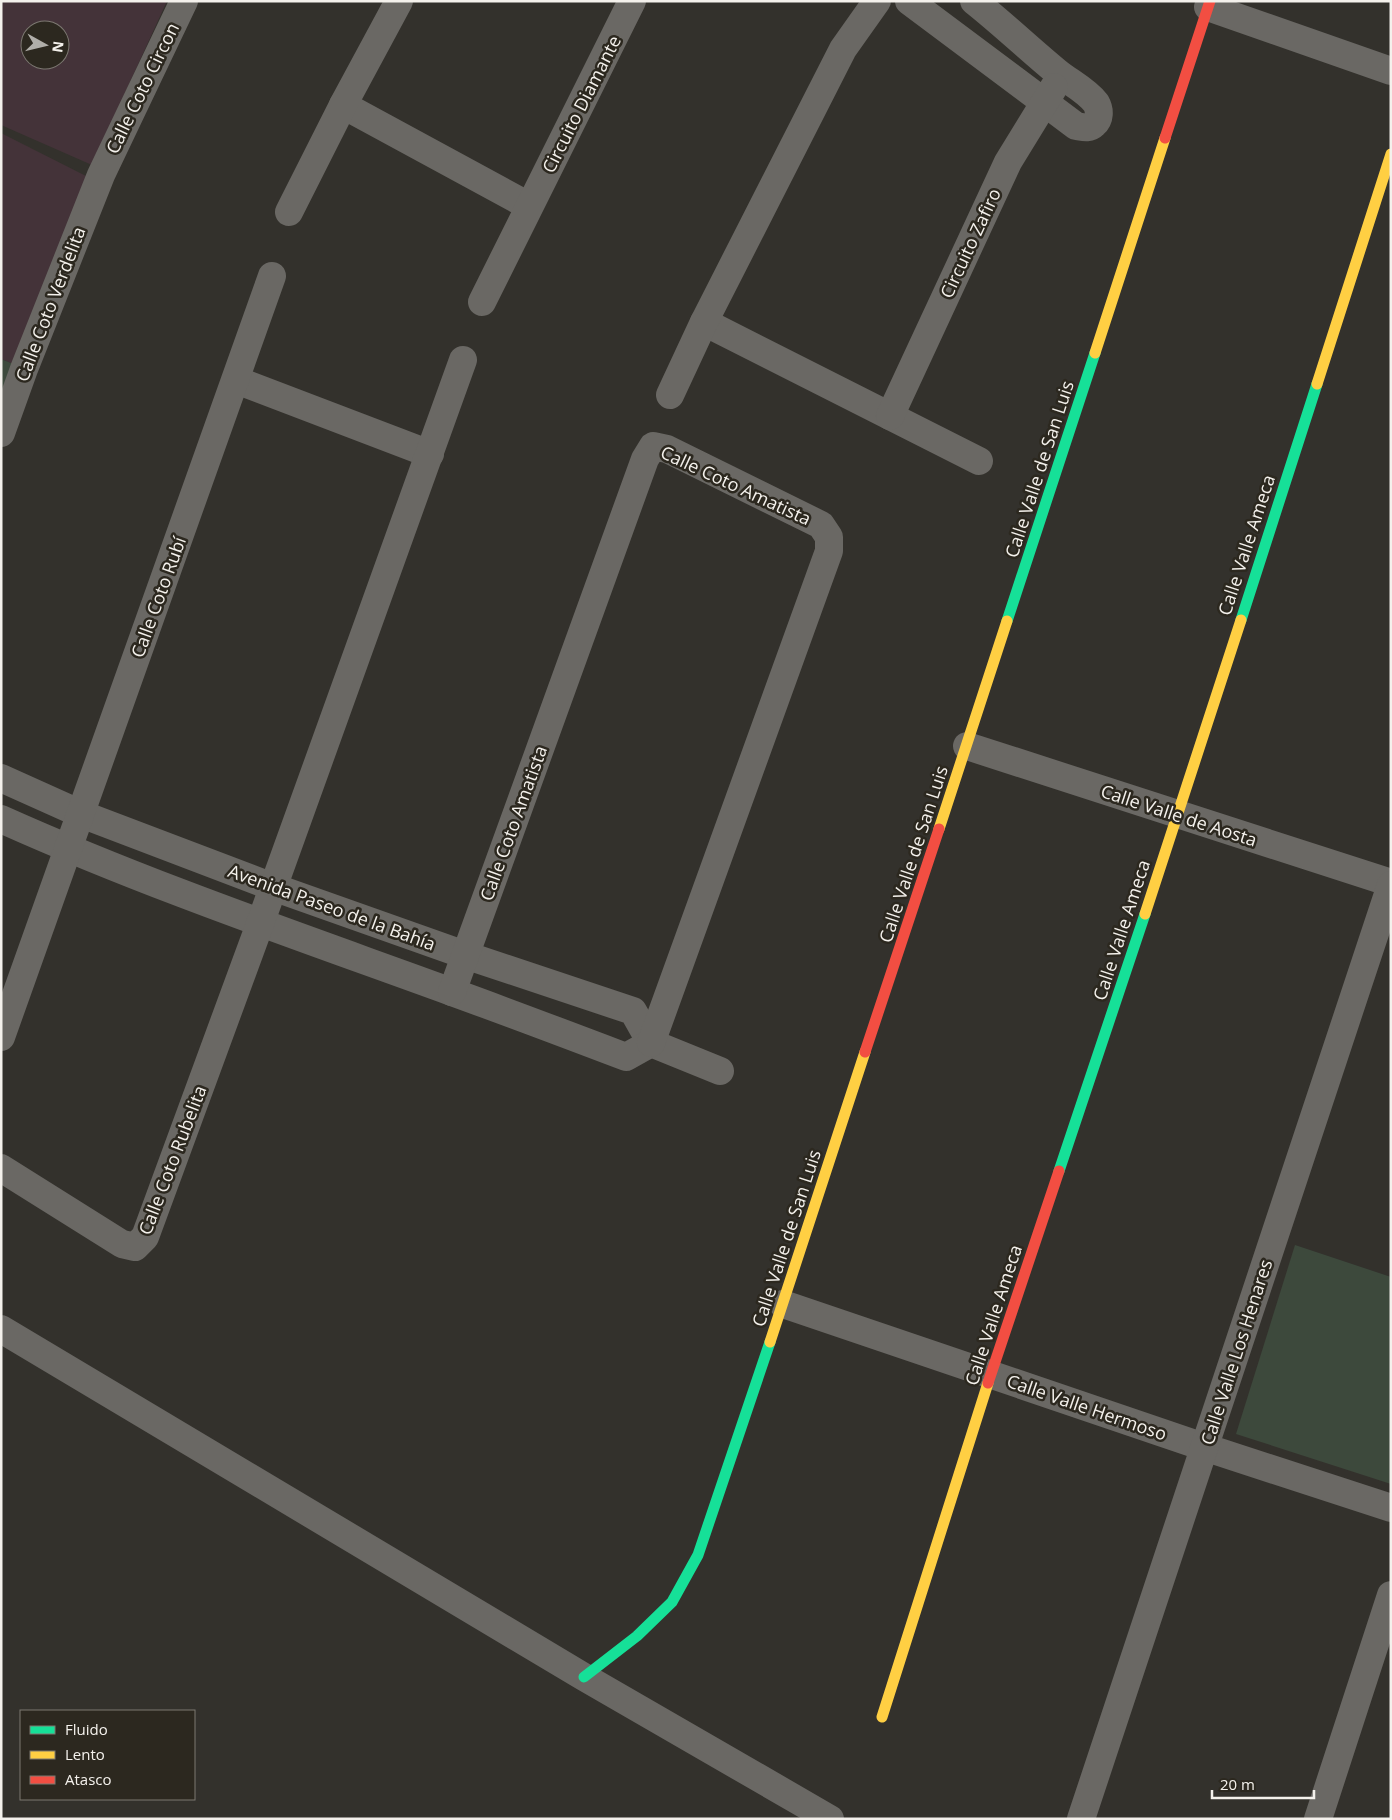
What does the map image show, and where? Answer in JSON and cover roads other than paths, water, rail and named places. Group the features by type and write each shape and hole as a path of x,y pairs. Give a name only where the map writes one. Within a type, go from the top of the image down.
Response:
{"street":[{"name":"Calle Coto Circon","path":"101,176 184,1"},
{"path":"289,212 343,105 399,1"},
{"name":"Circuito Diamante","path":"482,302 632,1"},
{"path":"670,394 704,322 843,49 877,1"},
{"path":"910,1 1076,126 1091,116 1090,97 1062,76 984,4"},
{"path":"1209,4 1391,71"},
{"name":"Calle Valle de San Luis","path":"584,1676 637,1636 672,1602 698,1555 967,746 1209,4"},
{"name":"Circuito Zafiro","path":"890,416 1008,162 1043,102 1062,76"},
{"path":"343,105 529,206"},
{"name":"Calle Valle Ameca","path":"882,1717 991,1374 1178,814 1391,154"},
{"name":"Calle Coto Verdelita","path":"1,433 24,369 101,176"},
{"name":"Calle Coto Rubí","path":"68,849 272,276"},
{"path":"704,322 979,461"},
{"path":"260,924 463,360"},
{"path":"236,380 430,454"},
{"name":"Calle Coto Amatista","path":"452,992 645,459 653,446 667,449 821,525 829,537 829,550 651,1043"},
{"name":"Calle Valle de Aosta","path":"967,746 1391,884"},
{"name":"Avenida Paseo de la Bahía","path":"1,778 80,814 274,886 465,955 633,1011 651,1043"},
{"path":"1,819 68,849 260,924 452,992 626,1057 651,1043 720,1071"},
{"path":"1,1037 68,849"},
{"name":"Calle Valle Los Henares","path":"1081,1819 1391,884"},
{"name":"Calle Coto Rubelita","path":"1,1168 122,1244 135,1247 145,1237 260,924"},
{"name":"Calle Valle Hermoso","path":"783,1304 1204,1447 1391,1508"},
{"path":"1,1328 584,1676 830,1819"},
{"path":"1318,1819 1391,1595"}]}
